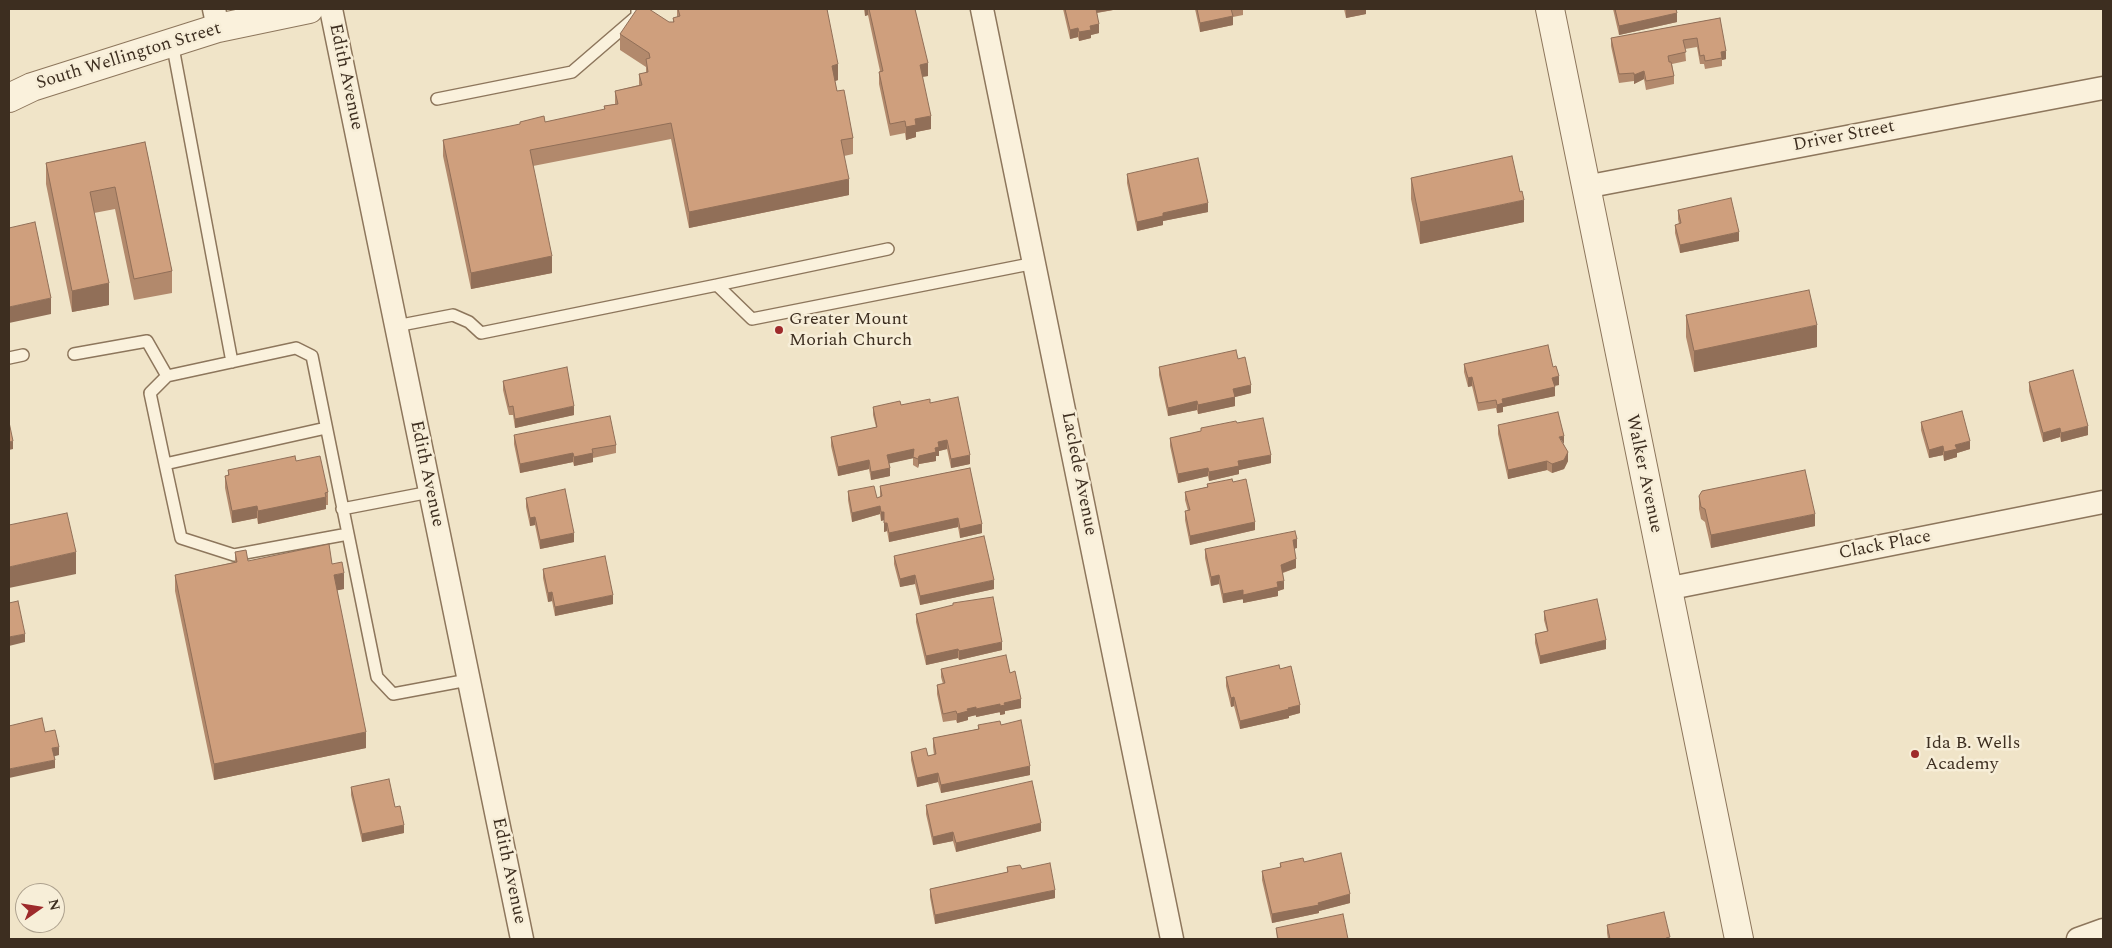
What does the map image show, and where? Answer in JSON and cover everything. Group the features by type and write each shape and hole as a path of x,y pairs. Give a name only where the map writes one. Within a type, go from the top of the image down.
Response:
{"street":[{"name":"South Wellington Street","path":"9,98 32,87 172,42 216,18 309,9"},
{"name":"Edith Avenue","path":"331,9 522,939"},
{"name":"Laclede Avenue","path":"982,9 1172,939"},
{"name":"Walker Avenue","path":"1550,9 1584,186 1739,939"},
{"name":"Driver Street","path":"1584,186 2103,88"},
{"name":"Clack Place","path":"1666,589 2103,502"},
{"path":"2078,939 2103,930"}],"lane":[{"path":"437,99 572,72 637,16 637,9"},
{"path":"172,42 232,362"},
{"path":"396,326 453,315 469,322 481,334 888,248"},
{"path":"717,285 752,319 1035,263"},
{"path":"74,354 147,341 167,376"},
{"path":"348,534 234,555 181,538 150,393 167,376 296,348 312,356 377,677 393,694 468,680"},
{"path":"9,358 23,355"},
{"path":"165,464 326,428"},
{"path":"342,509 430,492"}],"building":[{"path":"637,9 649,9 669,22 674,22 673,18 680,16 678,9 827,9 838,64 832,66 837,91 844,90 853,138 841,140 849,179 689,212 671,123 530,150 552,256 471,273 443,140 520,124 520,122 544,116 545,122 605,109 604,106 618,104 615,91 642,85 639,74 648,72 646,59 650,58 649,53 620,34"},
{"path":"869,9 915,9 928,63 920,65 931,116 915,119 916,125 906,127 905,121 890,124 879,72 883,71"},
{"path":"1065,9 1096,9 1099,24 1090,26 1091,30 1079,32 1078,28 1070,30"},
{"path":"1197,9 1231,9 1233,16 1200,23"},
{"path":"1615,9 1676,9 1677,13 1619,26"},
{"path":"1720,18 1726,51 1721,52 1722,58 1705,61 1704,55 1700,56 1697,38 1683,40 1686,52 1668,56 1674,76 1646,81 1644,71 1634,75 1634,73 1619,74 1611,38"},
{"path":"145,142 172,271 134,279 115,187 90,192 109,283 72,291 46,163"},
{"path":"1512,156 1520,192 1522,191 1524,200 1420,222 1411,178"},
{"path":"1198,158 1208,203 1163,213 1163,216 1137,222 1127,174"},
{"path":"1731,198 1739,232 1680,245 1675,225 1681,223 1678,210"},
{"path":"35,222 51,298 9,307 9,228"},
{"path":"1809,290 1817,325 1694,351 1686,315"},
{"path":"1548,345 1553,367 1556,366 1559,376 1552,378 1555,387 1502,399 1503,403 1497,405 1496,400 1478,403 1472,377 1468,378 1464,364"},
{"path":"1236,350 1238,359 1245,357 1251,385 1233,389 1235,397 1198,405 1197,401 1168,408 1159,367"},
{"path":"567,367 574,406 515,419 513,406 509,407 503,381"},
{"path":"2073,370 2088,426 2061,433 2060,428 2043,433 2029,382"},
{"path":"958,397 970,455 951,459 947,440 938,442 939,447 935,448 936,452 919,456 918,459 913,457 914,449 887,455 890,468 871,472 869,460 838,467 831,437 877,427 873,407 900,401 901,405 930,399 930,403"},
{"path":"1962,411 1970,441 1955,445 1957,449 1944,452 1943,446 1929,450 1921,422"},
{"path":"1558,412 1564,436 1559,437 1568,452 1564,460 1552,464 1547,461 1508,470 1498,425"},
{"path":"610,416 616,445 592,449 593,453 574,457 573,453 520,464 514,435"},
{"path":"1263,418 1271,455 1238,461 1239,466 1209,472 1208,468 1178,474 1170,438 1201,431 1201,428"},
{"path":"9,422 13,441 9,442"},
{"path":"295,456 296,461 320,456 328,492 325,493 326,497 258,511 257,506 232,511 225,476 229,475 228,470"},
{"path":"970,468 982,524 960,529 958,518 889,533 887,523 884,523 884,512 881,512 880,506 852,513 848,491 874,486 877,498 882,496 880,486"},
{"path":"1805,470 1815,514 1711,535 1705,509 1701,507 1699,496 1702,491"},
{"path":"1232,479 1233,482 1246,479 1255,522 1190,536 1185,511 1190,510 1185,492 1208,487 1207,484"},
{"path":"565,489 574,533 540,540 535,517 530,518 526,498"},
{"path":"67,513 76,552 9,567 9,525"},
{"path":"1295,531 1297,539 1293,540 1296,559 1281,565 1284,581 1277,582 1278,587 1243,595 1243,590 1223,594 1219,575 1211,577 1205,549"},
{"path":"984,536 994,580 920,596 915,575 900,579 894,556"},
{"path":"329,544 332,564 342,562 344,573 334,575 366,732 214,764 175,575 237,562 235,552 246,550 248,561"},
{"path":"605,556 613,595 555,607 552,592 548,593 543,569"},
{"path":"993,597 1002,642 926,656 916,614 953,605 953,603"},
{"path":"1597,599 1606,640 1540,656 1535,634 1548,631 1544,611"},
{"path":"18,601 25,634 9,637 9,603"},
{"path":"1006,655 1010,673 1015,671 1021,699 1004,703 1005,705 1000,706 1000,704 976,709 976,707 957,714 956,711 943,714 937,685 945,683 941,669"},
{"path":"1279,665 1280,669 1291,666 1300,705 1240,721 1234,697 1231,698 1226,677"},
{"path":"42,718 45,732 55,730 59,747 52,748 55,760 9,769 9,726"},
{"path":"1021,720 1030,766 941,785 938,773 917,778 911,752 926,748 928,756 936,754 933,738 979,729 978,725 1000,721 1001,725"},
{"path":"389,779 395,807 400,806 404,825 362,834 351,787"},
{"path":"1032,781 1041,823 956,843 953,832 933,837 926,805"},
{"path":"1341,853 1350,894 1318,903 1319,905 1272,914 1262,871 1281,867 1280,863 1303,858 1304,862"},
{"path":"1050,863 1055,890 935,915 930,889 1008,872 1007,867 1020,865 1022,869"},
{"path":"1664,912 1670,937 1667,939 1610,939 1607,925"},
{"path":"1343,914 1348,939 1278,939 1276,928"}],"place":[{"name":"Greater Mount Moriah Church","path":"779,330"},
{"name":"Ida B. Wells Academy","path":"1915,754"}]}
